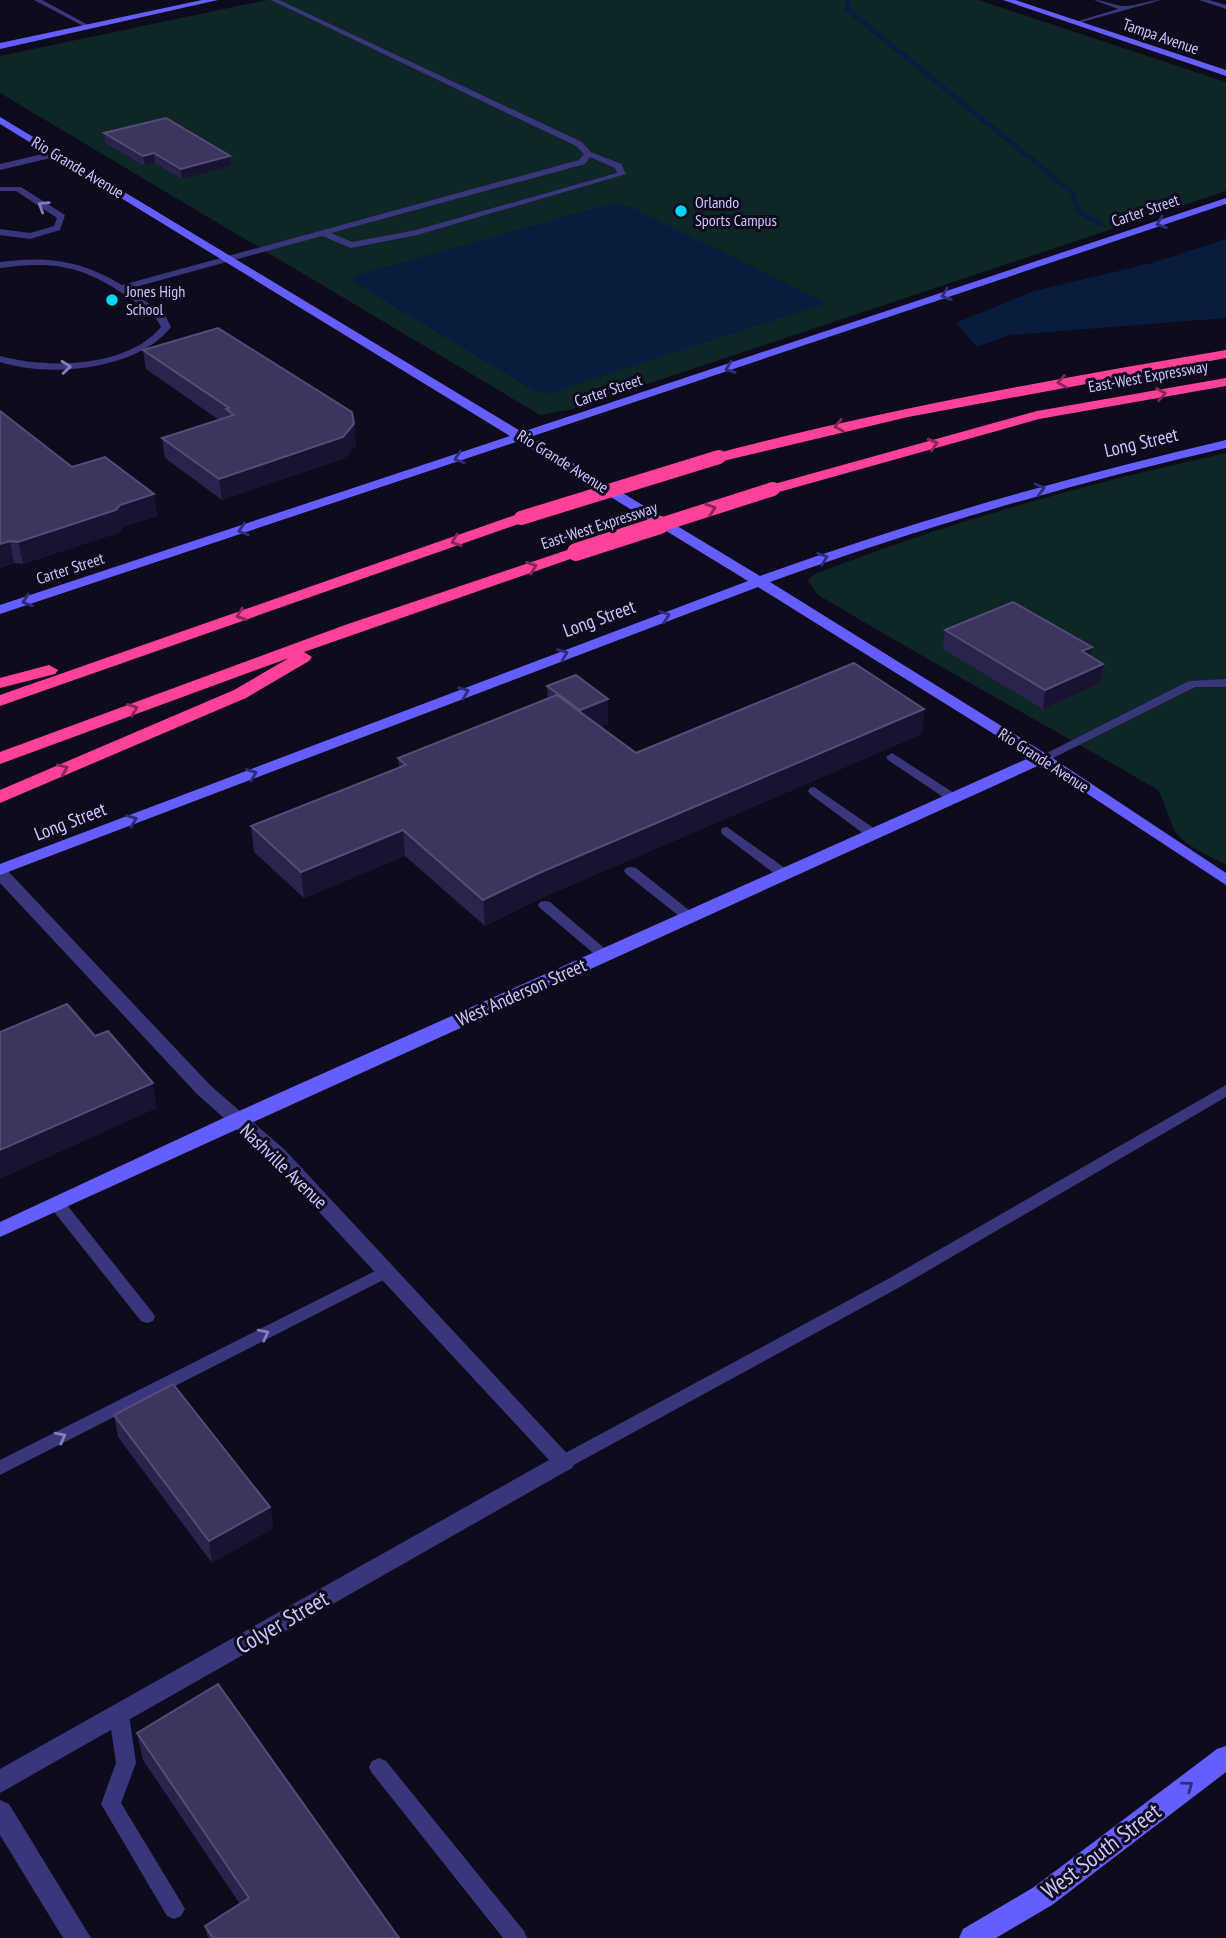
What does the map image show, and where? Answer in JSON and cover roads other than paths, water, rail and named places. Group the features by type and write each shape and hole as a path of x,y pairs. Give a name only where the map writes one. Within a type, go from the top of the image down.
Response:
{"highway":[{"name":"East-West Expressway","path":"0,701 521,518 719,457 839,426 1226,354"},
{"name":"East-West Expressway","path":"0,758 351,629 576,552 773,489 1037,415 1226,382"},
{"path":"0,797 240,694 351,629"},
{"path":"0,684 193,632"}],"street":[{"path":"0,46 214,0"},
{"name":"Tampa Avenue","path":"1007,0 1226,73"},
{"name":"Rio Grande Avenue","path":"2,123 760,582 1043,758 1226,880"},
{"path":"0,167 55,154"},
{"name":"Carter Street","path":"0,610 1226,201"},
{"name":"Long Street","path":"0,872 869,541 1037,490 1226,444"},
{"name":"West Anderson Street","path":"0,1230 237,1120 1043,758"},
{"name":"Nashville Avenue","path":"0,872 204,1090 278,1155 564,1462"},
{"name":"Colyer Street","path":"0,1782 564,1462"},
{"name":"West South Street","path":"972,1938 1043,1896 1226,1757"},
{"path":"0,1812 78,1938"}],"lane":[{"path":"37,0 89,27"},
{"path":"274,0 579,144 588,154 618,166 622,174 403,235 351,245 323,233"},
{"path":"1097,0 1125,9"},
{"path":"1077,23 1158,0"},
{"path":"1202,0 1226,7"},
{"path":"122,288 582,162 588,154"},
{"path":"0,188 18,190 62,217 57,228 30,236 0,232"},
{"path":"0,265 36,261 67,262 95,271 162,317 166,327 162,337 119,356 85,365 35,368 15,366 0,359"},
{"path":"1043,758 1193,684 1226,683"},
{"path":"892,757 953,798"},
{"path":"814,792 873,834"},
{"path":"727,831 784,874"},
{"path":"631,871 689,917"},
{"path":"545,905 604,955"},
{"path":"564,1462 894,1283 1226,1090"},
{"path":"57,1204 147,1317"},
{"path":"0,1468 387,1271"},
{"path":"119,1715 126,1763 111,1804 174,1909"},
{"path":"379,1767 516,1938"}],"water":[{"path":"612,203 633,208 826,303 551,393 536,392 352,281 355,276"},
{"path":"1226,239 1226,318 1009,335 977,347 956,323 1034,291 1152,263"}],"waterway":[{"path":"848,0 847,9 1073,193 1078,211 1102,224"}],"place":[{"name":"Orlando Sports Campus","path":"681,211"},
{"name":"Jones High School","path":"112,300"}]}
